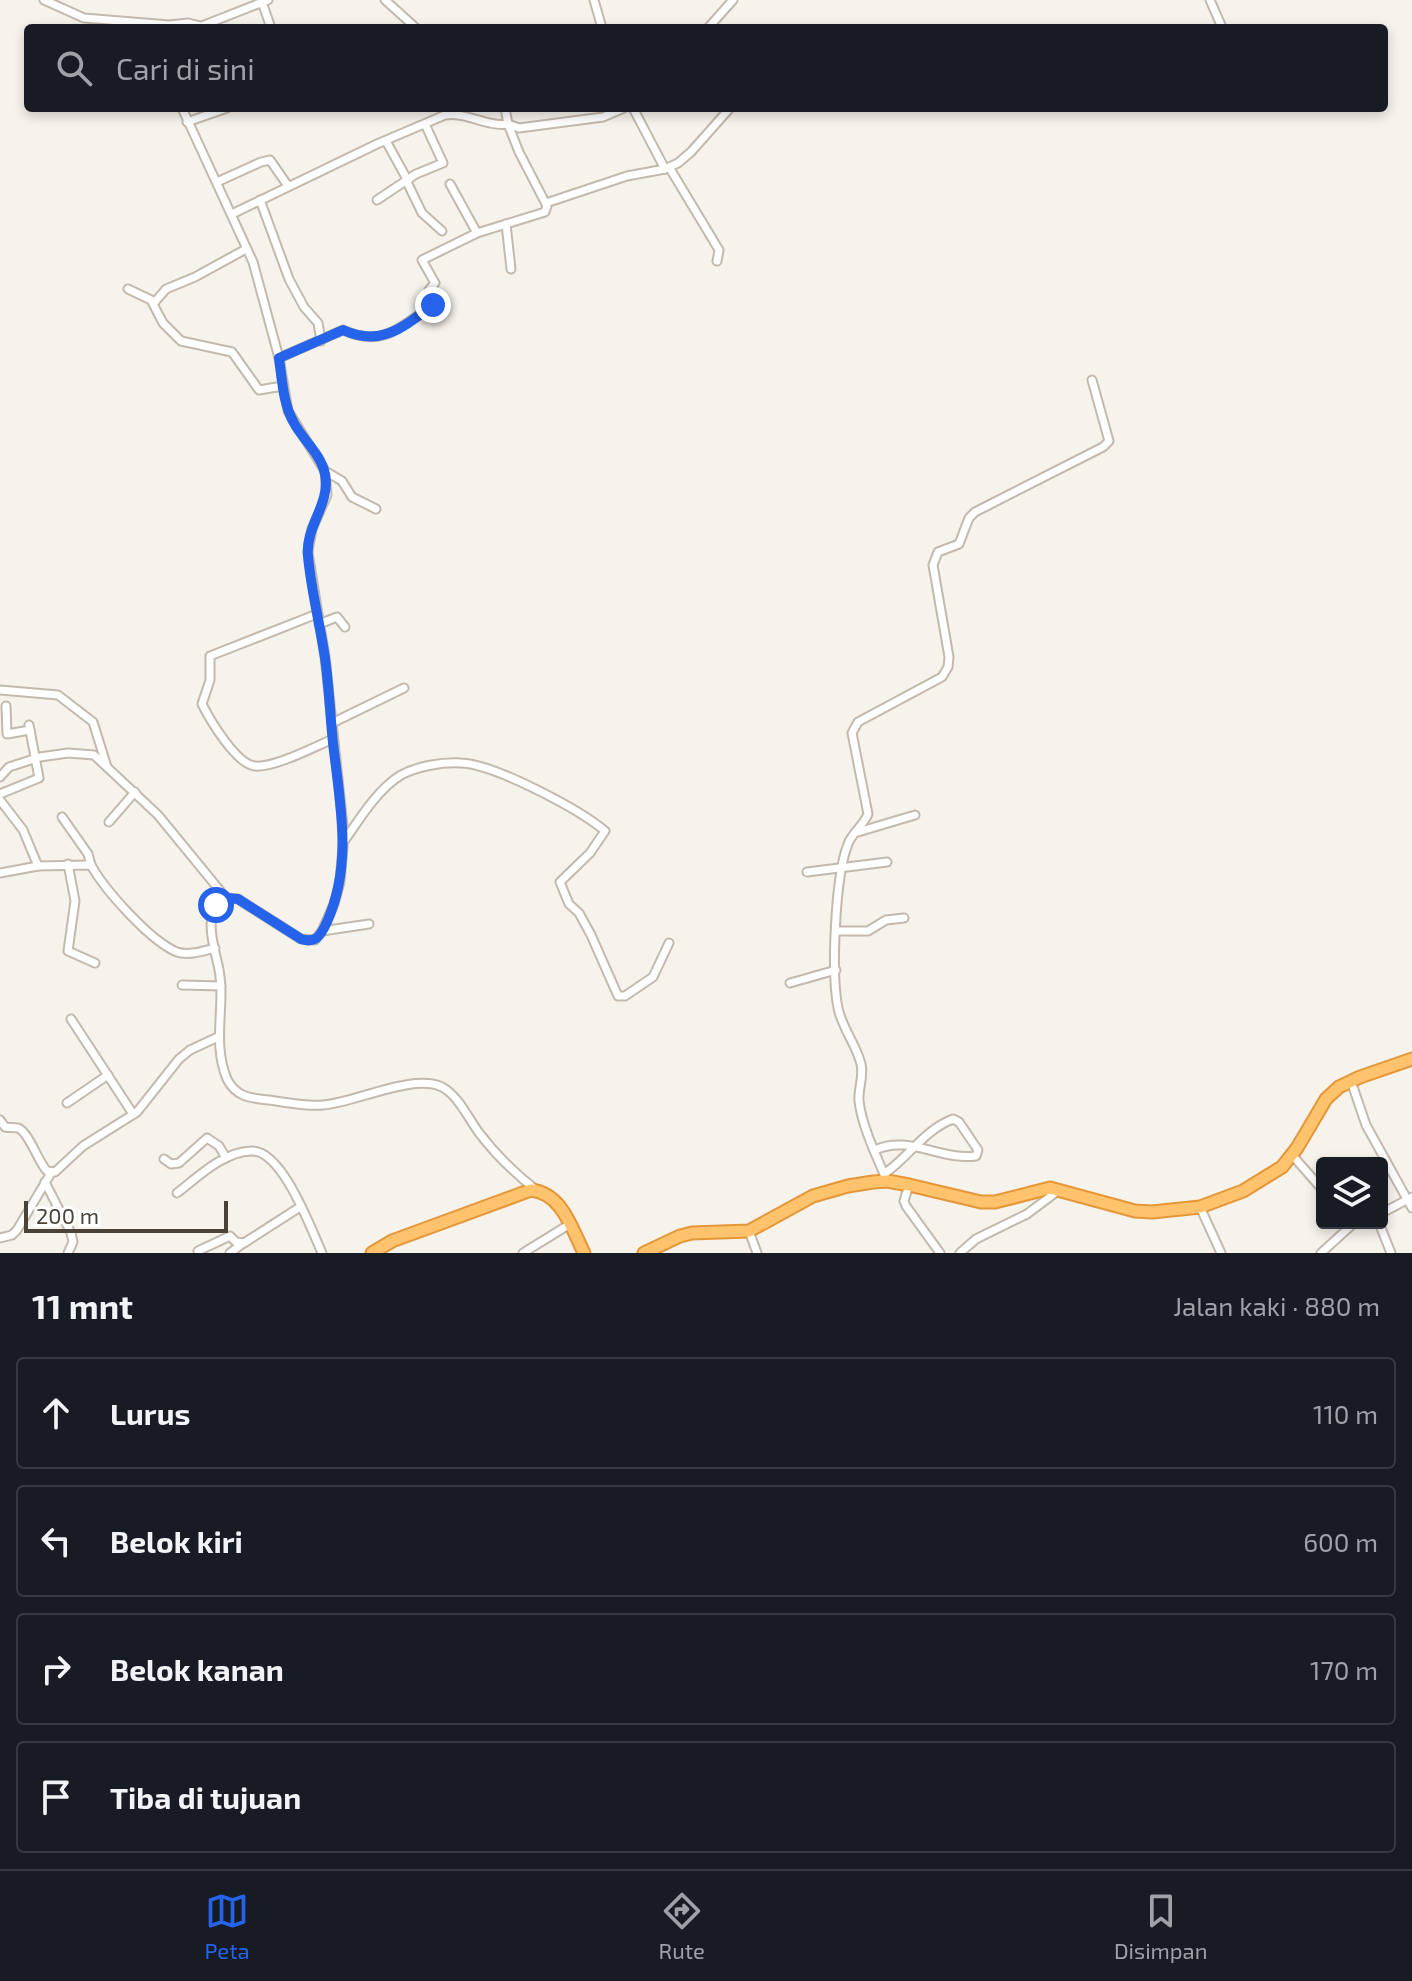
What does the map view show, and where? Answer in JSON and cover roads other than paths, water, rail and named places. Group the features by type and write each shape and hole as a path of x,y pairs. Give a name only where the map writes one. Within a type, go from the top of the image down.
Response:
{"highway":[{"path":"644,1253 692,1233 749,1231 825,1191 886,1178 981,1202 995,1202 1042,1188 1135,1211 1200,1207 1264,1180 1282,1167 1326,1099 1351,1081 1412,1059"},
{"path":"372,1253 392,1241 523,1192 537,1191 556,1201 584,1253"}],"street":[{"path":"44,0 84,18 157,24"},
{"path":"385,0 412,24"},
{"path":"594,0 601,24"},
{"path":"712,24 733,0"},
{"path":"1210,0 1221,24"},
{"path":"207,24 265,1 270,24"},
{"path":"183,112 232,214 257,276 279,358 288,411 294,424 325,471 342,481 351,496 376,509"},
{"path":"187,122 216,112"},
{"path":"279,358 343,330 363,337 384,337 434,304 429,290 435,283 422,260 477,233 545,212 546,203 519,152 506,112"},
{"path":"232,214 386,141 456,114 519,128 603,117 615,112"},
{"path":"635,112 719,250 717,261"},
{"path":"546,203 635,174 667,168 691,152 726,112"},
{"path":"377,200 416,174 443,163 425,124"},
{"path":"386,141 422,213 442,231"},
{"path":"217,182 270,160 288,186"},
{"path":"450,184 477,233"},
{"path":"260,200 289,279 304,307 318,323 321,341"},
{"path":"506,224 511,269"},
{"path":"154,303 166,289 246,249"},
{"path":"128,289 154,303 163,323 181,341 228,350 237,357 259,390 283,386"},
{"path":"875,1150 896,1143 915,1146 936,1153 970,1157 978,1152 955,1119 939,1126 915,1146 886,1178 875,1150 859,1103 862,1068 838,1008 836,970 836,931 843,866 848,845 867,819 868,809 853,727 942,677 948,667 949,657 933,571 936,556 959,544 969,518 975,512 1107,444 1110,439 1107,426 1092,380"},
{"path":"325,471 327,495 312,529 308,552 332,723 343,842 340,882 334,904 315,940 305,941 238,899 226,898 216,905 211,915 221,986 218,1037 228,1081 237,1092 249,1098 321,1106 414,1085 438,1085 457,1102 481,1136 504,1161 537,1191"},
{"path":"317,614 210,656 210,680 202,704 230,748 249,765 262,766 333,739"},
{"path":"319,624 337,617 345,627"},
{"path":"332,723 404,688"},
{"path":"0,690 58,695 93,722 108,770"},
{"path":"6,706 7,734 30,728 39,776 37,780 0,797 23,830 38,866"},
{"path":"0,777 9,767 34,758 58,753 94,755 135,792 194,856 226,898"},
{"path":"343,842 384,790 402,775 439,764 463,763 487,768 579,812 605,831 590,853 560,882 569,904 586,925 618,996 632,993 653,977 669,943"},
{"path":"109,822 135,792"},
{"path":"856,832 915,815"},
{"path":"62,817 88,854 91,865 126,910 170,948 182,953 215,948"},
{"path":"807,872 887,862"},
{"path":"68,864 75,901 68,951 95,963"},
{"path":"0,873 38,866 91,865"},
{"path":"836,931 864,932 886,920 904,918"},
{"path":"322,931 369,924"},
{"path":"790,983 836,970"},
{"path":"182,985 221,986"},
{"path":"71,1019 133,1114"},
{"path":"0,1238 17,1230 51,1173 83,1146 144,1105 179,1059 218,1037"},
{"path":"67,1103 108,1075"},
{"path":"1351,1081 1366,1125 1412,1208"},
{"path":"0,1120 5,1127 17,1128 25,1133 41,1165 51,1173"},
{"path":"164,1159 171,1164 179,1163 207,1138 219,1146 226,1158"},
{"path":"177,1193 226,1158 251,1151 264,1154 282,1172 322,1253"},
{"path":"1292,1155 1316,1182"},
{"path":"45,1182 71,1233 72,1247 68,1253"},
{"path":"909,1185 905,1204 940,1253"},
{"path":"960,1253 976,1239 1027,1214 1059,1190"},
{"path":"1388,1210 1409,1198"},
{"path":"230,1253 300,1207"},
{"path":"1200,1207 1221,1253"},
{"path":"523,1253 567,1220"},
{"path":"1321,1253 1345,1229"},
{"path":"1381,1229 1391,1253"},
{"path":"749,1231 757,1253"},
{"path":"198,1251 230,1236 236,1242 244,1243"}]}
